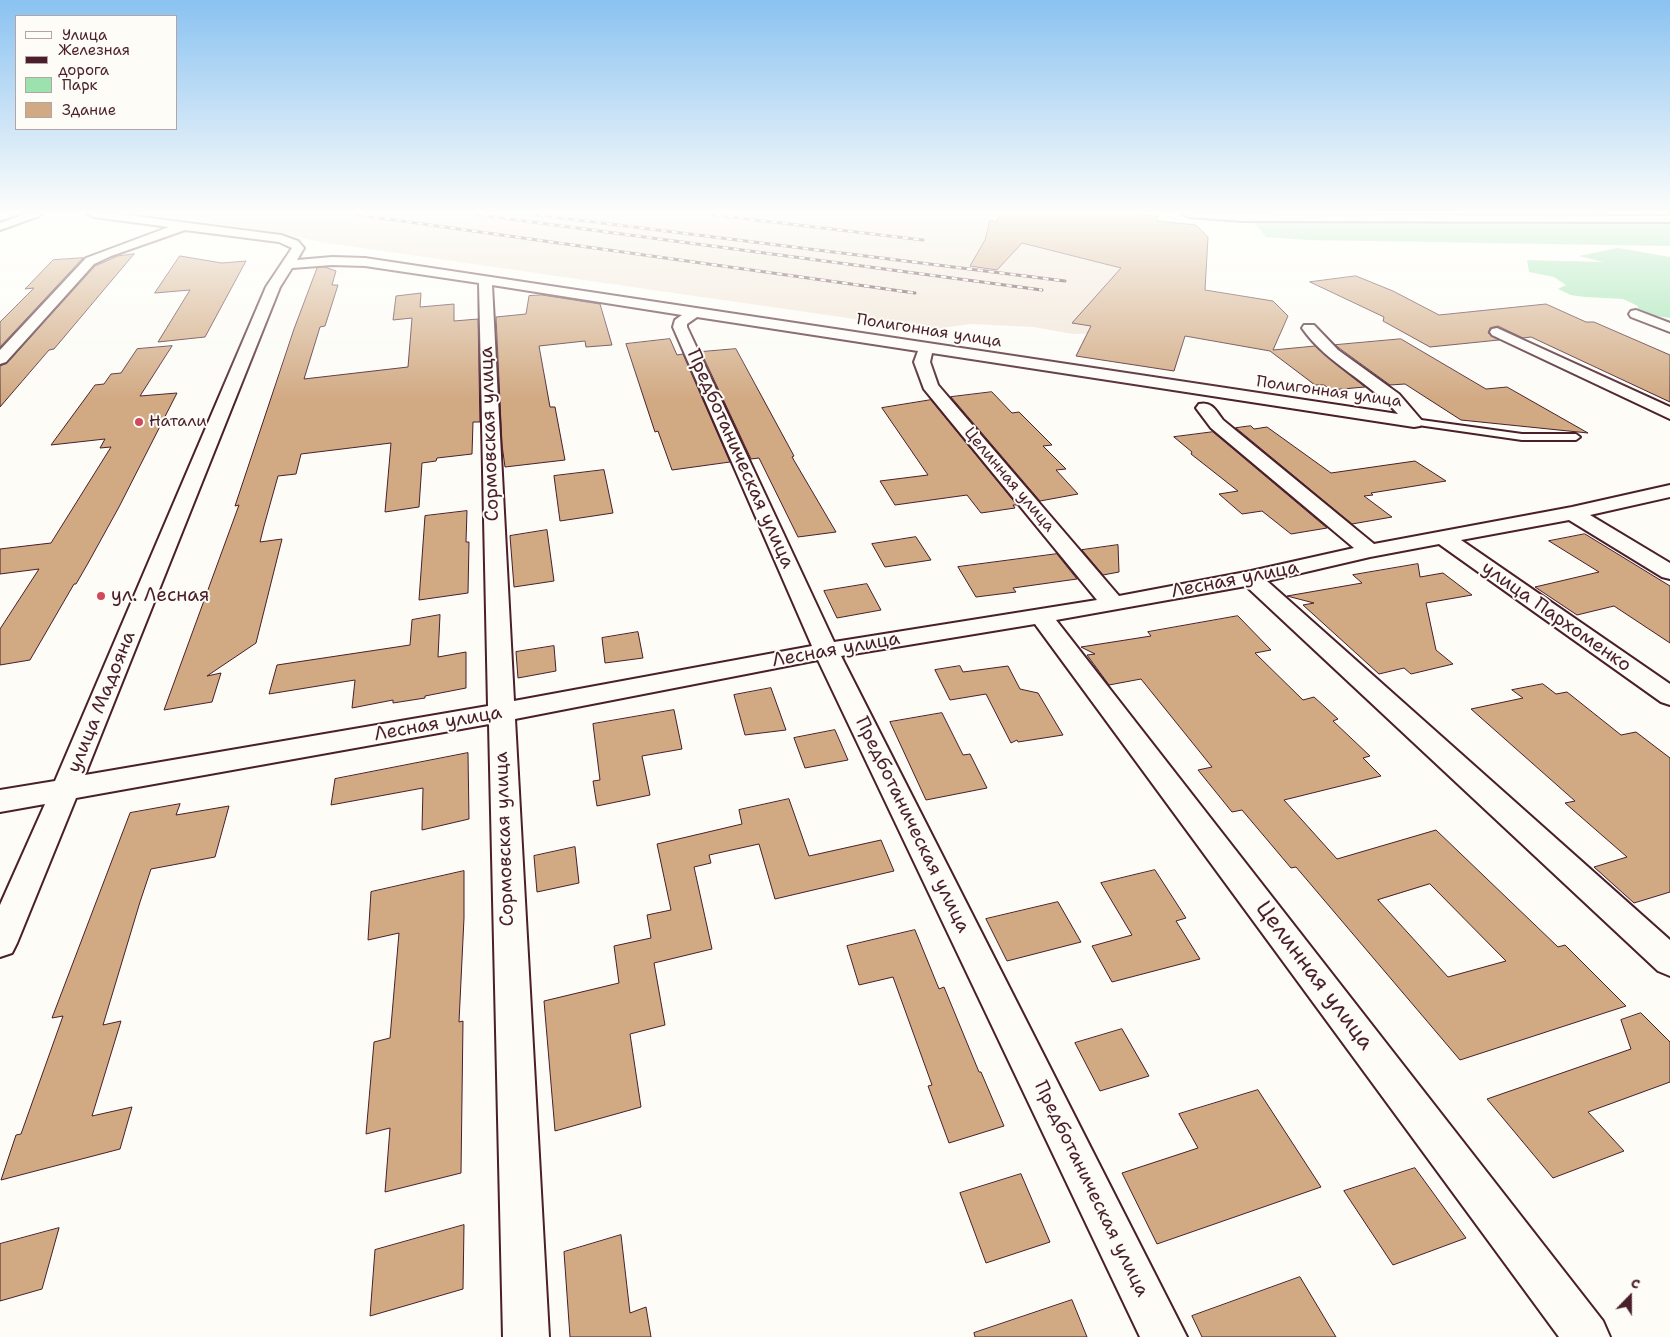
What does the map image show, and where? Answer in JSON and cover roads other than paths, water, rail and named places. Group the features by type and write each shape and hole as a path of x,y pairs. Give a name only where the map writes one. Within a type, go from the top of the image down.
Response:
{"street":[{"path":"0,359 76,276"},
{"name":"улица Мадояна","path":"0,943 273,286 279,276"},
{"name":"Полигонная улица","path":"461,276 1414,422"},
{"name":"Сормовская улица","path":"485,280 500,714 526,1337"},
{"name":"Предботаническая улица","path":"693,313 680,323 680,327 826,651 1164,1337"},
{"path":"1636,314 1670,328"},
{"path":"1309,328 1334,353 1393,398 1414,422"},
{"path":"1497,332 1670,414"},
{"name":"Целинная улица","path":"926,348 922,362 930,386 1113,604"},
{"path":"1205,408 1217,424 1370,552"},
{"name":"Лесная улица","path":"0,801 500,714 826,651 1113,604 1572,513 1670,491"},
{"path":"1572,513 1670,572"},
{"name":"улица Пархоменко","path":"1443,538 1670,696"},
{"path":"1251,578 1670,961"},
{"name":"Целинная улица","path":"1040,615 1588,1337"}],"lane":[{"path":"1414,422 1522,437 1576,438"}],"railway":[{"path":"797,276 915,293"},
{"path":"940,276 1042,290"},
{"path":"1028,276 1065,281"}],"place":[{"name":"Натали","path":"139,422"},
{"name":"ул. Лесная","path":"101,596"}]}
